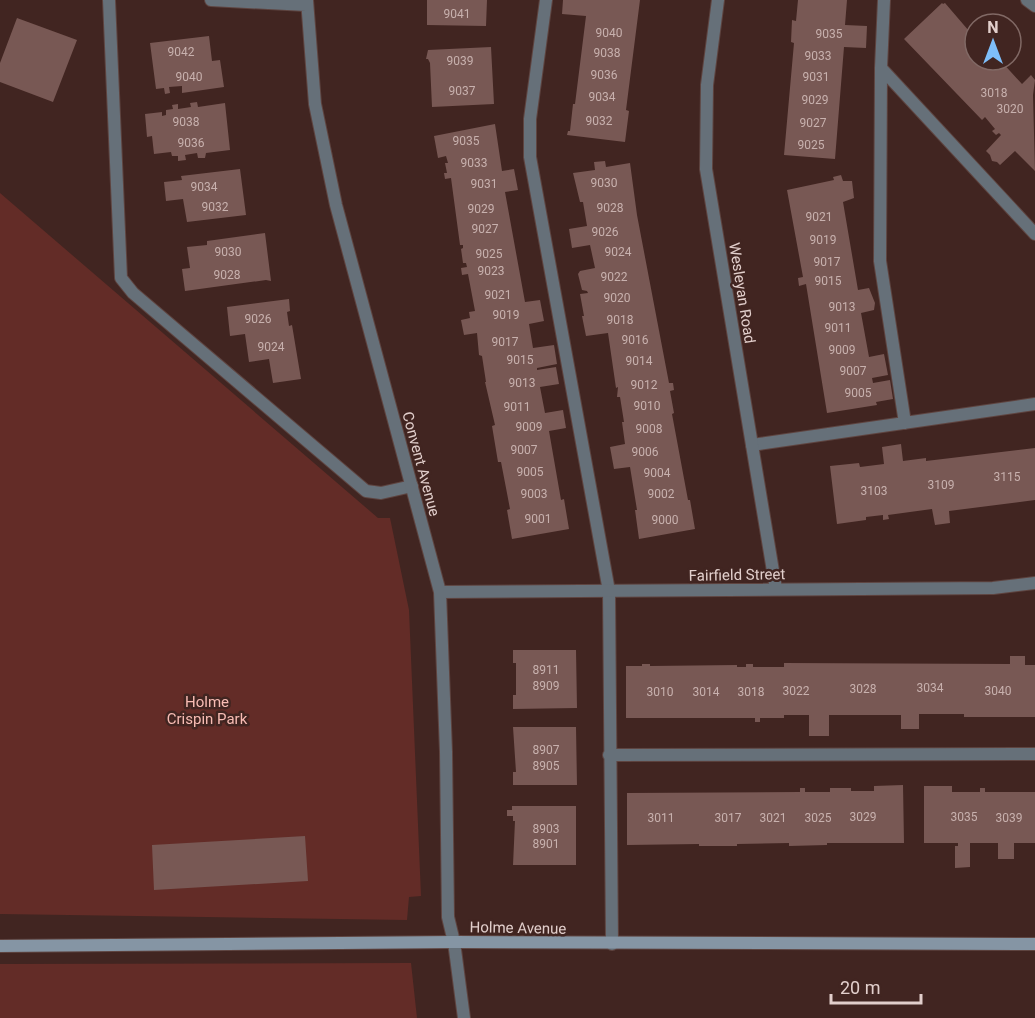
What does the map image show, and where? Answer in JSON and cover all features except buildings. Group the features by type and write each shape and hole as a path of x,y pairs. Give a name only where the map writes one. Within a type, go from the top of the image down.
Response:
{"main road":[{"name":"Holme Avenue","path":"0,946 454,942 1035,944"}],"street":[{"path":"109,0 121,278 133,293 366,491 381,493 412,486"},
{"path":"212,0 306,2"},
{"path":"546,0 530,119 530,157 609,591 612,944"},
{"name":"Wesleyan Road","path":"717,0 707,85 706,169 776,590"},
{"path":"884,0 881,68 880,261 905,423"},
{"path":"1027,0 1035,6"},
{"name":"Convent Avenue","path":"306,2 315,104 336,205 440,592 446,752 448,917 454,942 464,1018"},
{"path":"881,68 1035,234"},
{"path":"752,445 1035,405"},
{"name":"Fairfield Street","path":"440,592 993,588 1035,583"},
{"path":"609,755 1035,754"}],"green space":[{"name":"Holme Crispin Park","path":"0,193 378,518 390,518 409,610 421,896 409,897 407,920 0,914"},
{"path":"411,963 417,1018 0,1018 0,964"}]}
